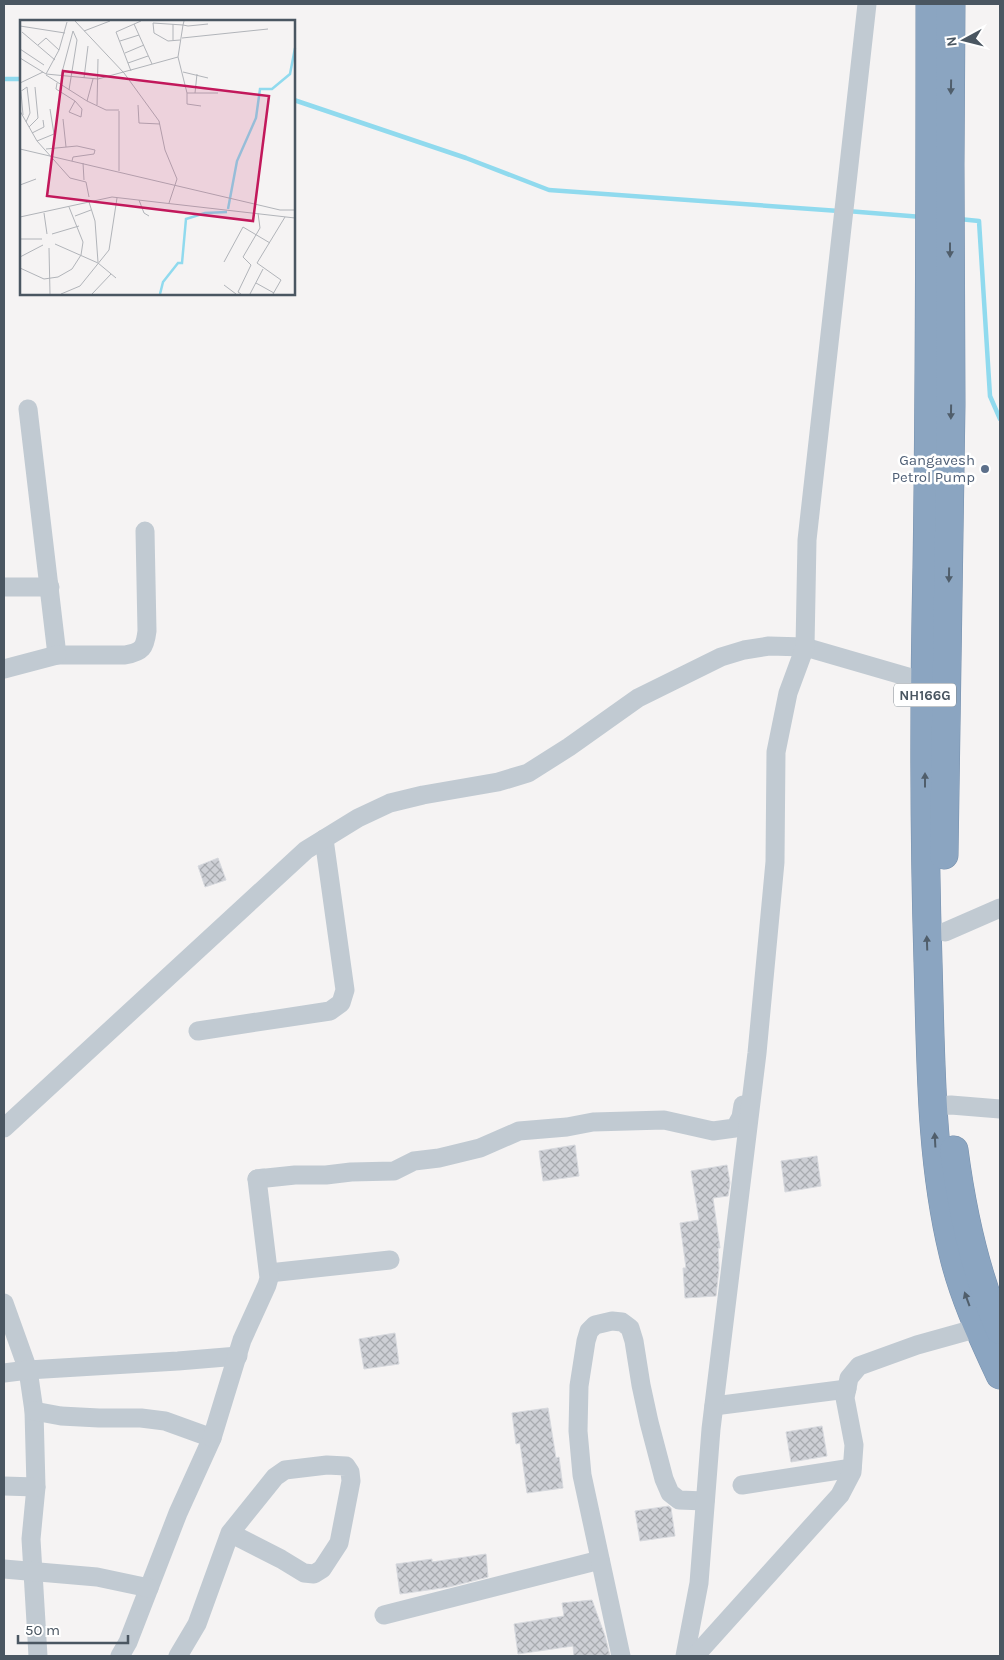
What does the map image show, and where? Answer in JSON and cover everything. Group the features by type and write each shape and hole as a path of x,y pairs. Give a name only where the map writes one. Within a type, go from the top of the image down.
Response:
{"highway":[{"name":"NH166G","path":"930,4 930,416 936,685 944,837 945,932 942,1106"},
{"name":"NH166G","path":"951,4 951,404 925,882 942,1106 954,1147 959,1185 975,1261 993,1314 989,1329 1000,1376"}],"street":[{"path":"685,1656 699,1582 714,1406 758,1054 775,862 776,752 788,693 805,647 807,540 867,4"},
{"path":"28,409 57,655"},
{"path":"4,669 57,655 125,655 140,651 146,644 147,631 145,531"},
{"path":"4,587 50,587"},
{"path":"4,1128 306,850 358,818 390,803 423,795 498,782 528,773 569,747 638,698 721,657 744,650 769,646 805,647 936,685"},
{"path":"198,1031 330,1011 341,1003 345,990 324,839"},
{"path":"945,932 1000,908"},
{"path":"120,1656 128,1642 178,1513 212,1438 242,1340 267,1285 269,1273 260,1178 394,1171 414,1161 438,1158 480,1148 519,1131 567,1127 594,1122 664,1120 714,1131 735,1128 741,1117 750,1070 758,1054"},
{"path":"942,1106 1000,1110"},
{"path":"269,1273 390,1260"},
{"path":"4,1303 28,1370 34,1411 36,1487 31,1540 38,1656"},
{"path":"621,1656 582,1476 578,1431 579,1386 586,1341 589,1331 595,1325 612,1321 622,1322 630,1328 649,1422 664,1479 670,1493 679,1500 706,1501"},
{"path":"695,1656 840,1495 852,1472 854,1445 845,1398 849,1378 859,1366 917,1345 989,1329"},
{"path":"4,1373 238,1356"},
{"path":"714,1406 847,1389"},
{"path":"34,1411 61,1416 141,1418 166,1421 212,1438"},
{"path":"178,1656 197,1624 230,1534 275,1477 285,1470 327,1465 346,1466 350,1472 351,1481 339,1543 322,1569 314,1574 304,1573 230,1534"},
{"path":"742,1485 852,1468"},
{"path":"4,1486 36,1487"},
{"path":"384,1615 600,1560"},
{"path":"4,1569 97,1576 149,1588"}],"building":[{"path":"218,858 226,880 205,887 198,866"},
{"path":"575,1145 579,1176 543,1181 539,1151"},
{"path":"817,1156 821,1186 785,1192 781,1161"},
{"path":"727,1165 730,1183 728,1196 713,1198 720,1248 718,1248 719,1268 716,1296 685,1298 683,1268 686,1268 680,1223 699,1220 691,1171"},
{"path":"395,1333 399,1364 364,1369 359,1339"},
{"path":"548,1408 556,1458 559,1457 563,1488 527,1493 520,1443 516,1444 512,1413"},
{"path":"822,1426 827,1456 791,1462 786,1432"},
{"path":"669,1506 671,1508 675,1536 640,1541 635,1511"},
{"path":"486,1554 488,1577 449,1587 400,1594 396,1564 432,1559 432,1562"},
{"path":"592,1600 610,1656 574,1656 573,1646 518,1654 514,1624 564,1616 562,1603"}],"waterway":[{"path":"4,79 20,79"},
{"path":"295,100 466,158 549,190 839,211"},
{"path":"847,211 922,217"},
{"path":"959,219 979,221 990,396 1000,419"}],"place":[{"name":"Gangavesh Petrol Pump","path":"985,469"}]}
